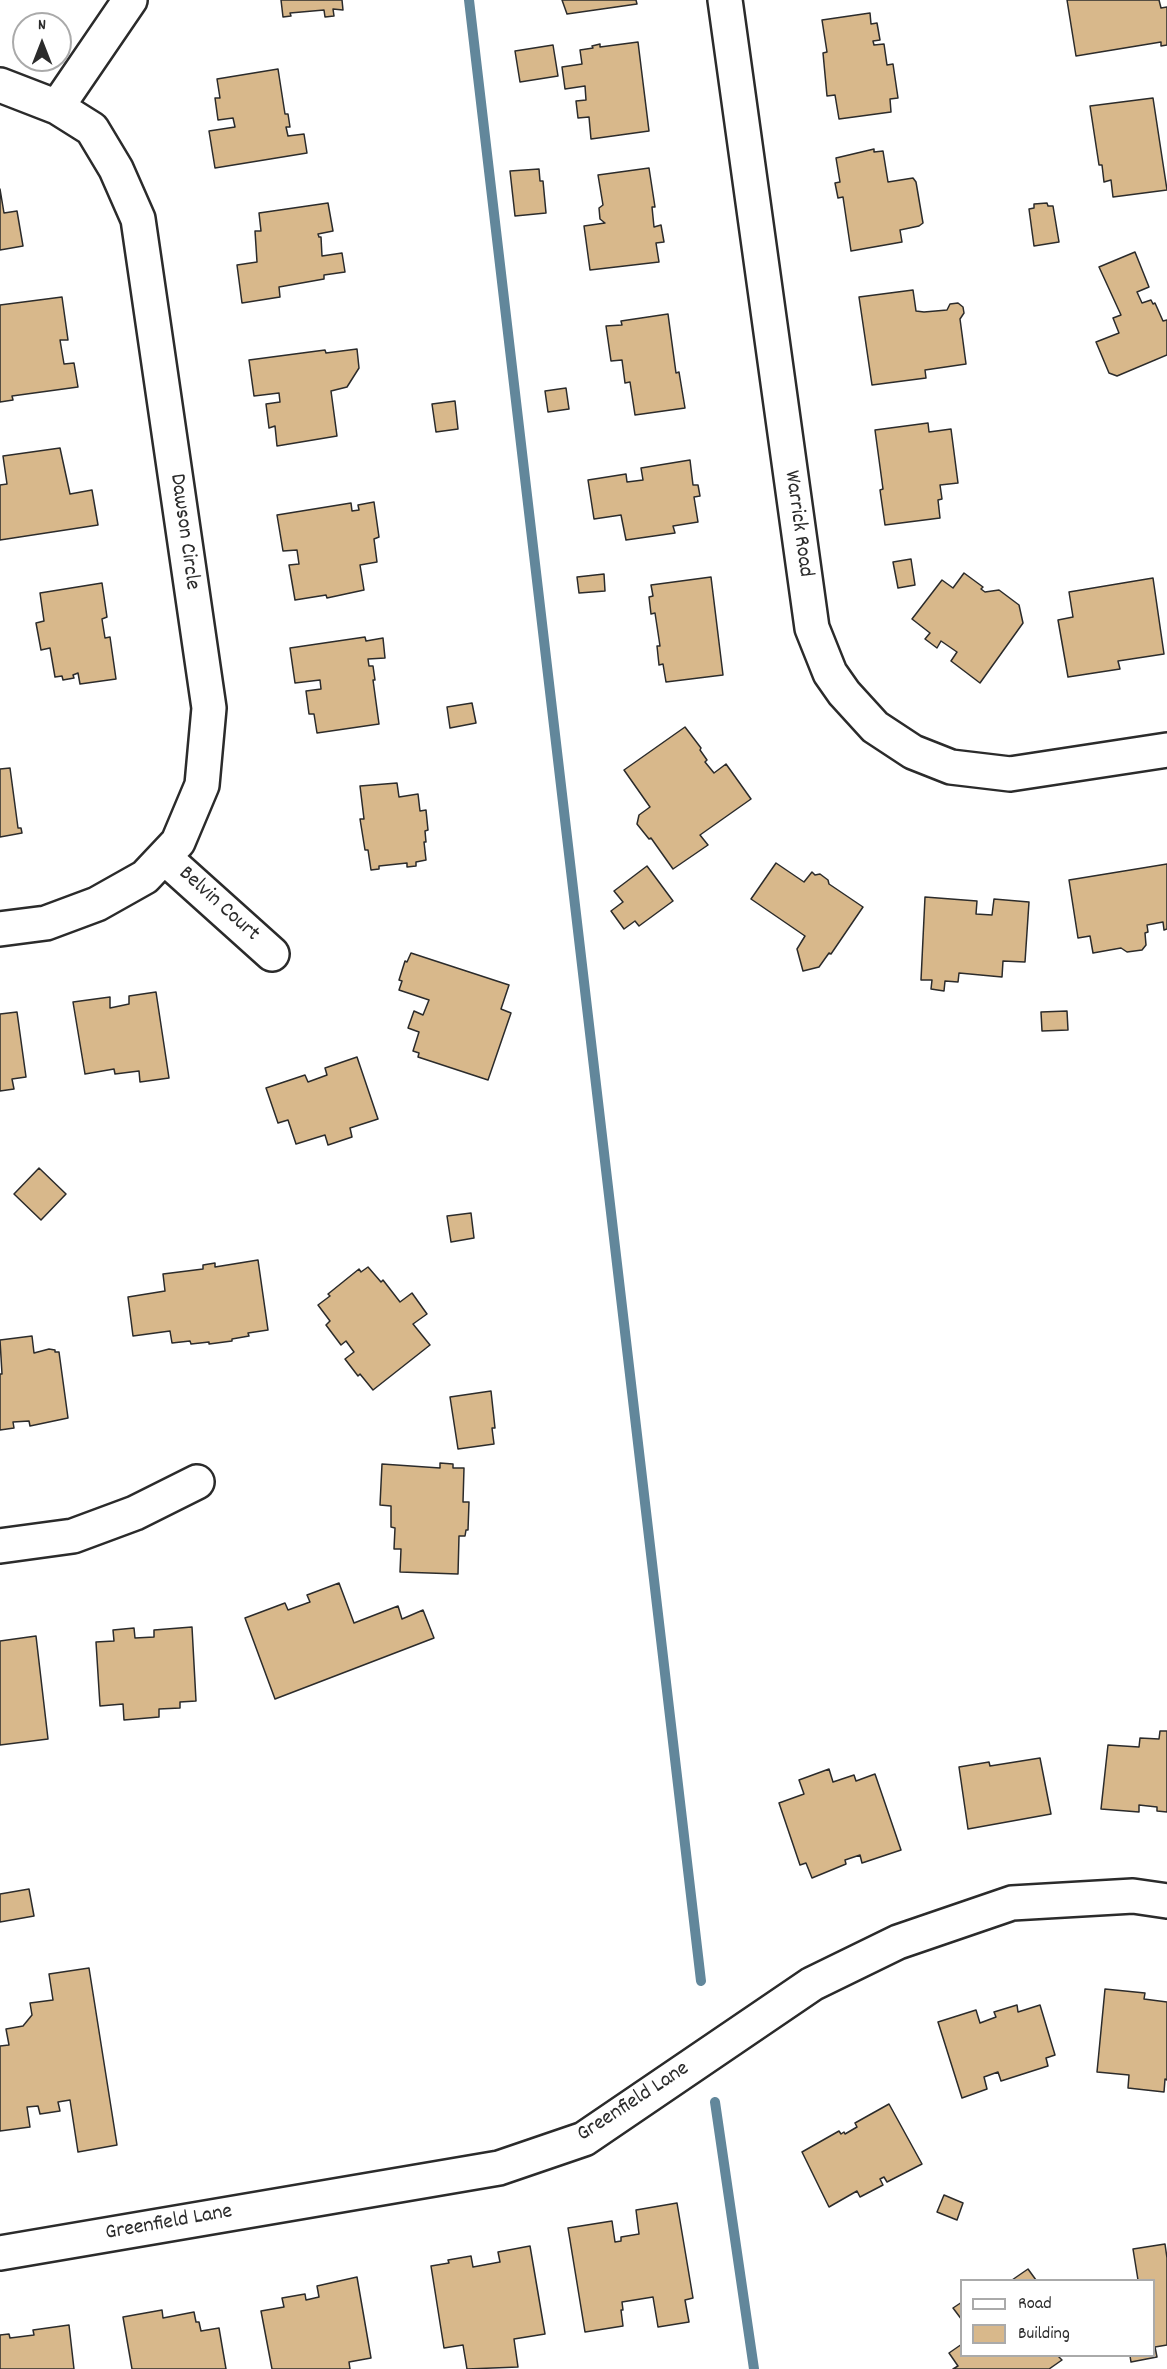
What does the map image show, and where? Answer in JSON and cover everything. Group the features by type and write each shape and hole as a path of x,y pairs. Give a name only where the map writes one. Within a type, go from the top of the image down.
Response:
{"street":[{"path":"57,107 130,0"},
{"name":"Warrick Road","path":"725,0 812,628 830,673 844,693 875,727 913,752 951,768 1010,774 1167,750"},
{"name":"Dawson Circle","path":"0,85 57,107 92,129 116,169 138,219 208,708 202,785 178,842 164,857 145,877 97,904 46,923 0,929"},
{"name":"Belvin Court","path":"164,857 273,954"},
{"path":"0,1546 73,1536 135,1513 197,1482"},
{"name":"Greenfield Lane","path":"0,2253 499,2168 584,2139 812,1984 898,1942 1012,1903 1133,1896 1167,1901"}],"building":[{"path":"281,0 342,0 343,10 333,9 334,16 325,17 324,10 290,13 291,16 283,17"},
{"path":"562,0 636,0 637,4 567,14"},
{"path":"1067,0 1159,0 1161,8 1167,7 1167,45 1161,46 1161,42 1076,56"},
{"path":"870,13 871,24 877,23 880,40 873,41 874,45 884,44 887,65 893,64 898,98 890,99 891,112 839,119 835,95 827,96 823,53 827,52 822,20"},
{"path":"638,42 649,131 591,139 589,117 578,118 576,101 586,100 585,86 565,89 562,67 582,64 580,50 593,48 592,46"},
{"path":"553,45 558,76 520,82 515,51"},
{"path":"278,69 285,114 288,114 290,127 286,127 288,136 304,134 307,153 215,168 209,131 235,127 233,118 218,120 215,98 220,98 217,79"},
{"path":"1153,98 1167,190 1113,197 1111,180 1104,182 1102,165 1099,165 1090,106"},
{"path":"874,149 874,152 883,151 888,182 913,178 916,182 923,223 900,230 902,242 851,251 843,197 838,198 835,183 840,182 836,158"},
{"path":"649,168 655,207 652,207 654,227 661,225 664,242 656,243 659,262 590,270 584,226 605,223 600,219 599,208 603,205 598,175"},
{"path":"539,169 540,181 543,181 546,213 515,216 510,171"},
{"path":"0,189 4,213 17,211 23,246 0,250"},
{"path":"328,203 333,231 318,234 321,237 322,256 342,253 345,272 324,275 324,279 279,287 280,297 242,303 237,265 257,262 255,231 261,231 259,213"},
{"path":"1047,203 1048,206 1053,206 1059,242 1034,246 1029,209 1034,208 1034,204"},
{"path":"1135,252 1149,287 1137,292 1142,303 1151,300 1153,304 1155,303 1163,321 1167,320 1167,355 1117,376 1109,373 1096,342 1119,333 1113,318 1121,315 1099,267"},
{"path":"913,290 916,311 947,310 950,304 958,303 963,307 964,313 960,319 966,364 925,370 926,378 872,385 859,297"},
{"path":"62,297 68,340 60,340 64,364 74,363 78,387 12,396 13,400 0,402 0,305"},
{"path":"668,314 676,373 679,372 685,408 635,415 630,382 625,383 622,360 611,361 606,326 622,325 621,321"},
{"path":"357,349 359,368 347,387 331,391 337,436 277,446 275,426 269,428 266,404 280,402 279,393 254,396 249,360 325,350 326,353"},
{"path":"566,388 569,409 548,412 545,391"},
{"path":"455,401 458,429 436,432 432,404"},
{"path":"928,423 929,432 951,429 958,483 940,485 942,499 938,500 940,518 885,525 875,430"},
{"path":"60,448 70,494 92,490 98,525 0,540 0,485 7,484 3,456"},
{"path":"690,460 693,485 698,485 700,496 694,497 698,522 673,526 675,533 626,540 621,515 594,519 588,480 626,474 627,482 643,480 641,468"},
{"path":"374,502 379,537 374,539 377,562 360,565 364,590 327,598 326,595 295,600 289,565 299,564 297,550 283,551 277,515 351,503 352,511 359,510 358,505"},
{"path":"911,559 915,585 898,588 893,562"},
{"path":"964,573 983,587 981,589 985,592 999,590 1019,605 1023,623 980,683 951,661 957,652 941,641 937,648 925,639 930,633 912,619 942,580 953,588"},
{"path":"604,574 605,591 579,593 577,577"},
{"path":"711,577 723,675 666,682 663,664 659,665 657,646 660,646 655,613 651,614 649,597 653,596 651,585"},
{"path":"1153,578 1164,654 1118,661 1120,669 1068,677 1058,620 1073,617 1069,592"},
{"path":"102,583 107,617 102,619 105,638 110,637 116,679 80,684 78,673 73,675 74,678 63,680 62,676 55,677 50,648 41,650 36,623 44,621 40,593"},
{"path":"365,637 366,641 383,638 385,658 368,659 369,666 373,666 379,724 317,733 314,714 309,714 306,691 321,689 320,680 295,683 290,648"},
{"path":"472,703 476,723 450,728 447,707"},
{"path":"685,727 701,748 707,760 705,762 714,773 726,764 751,799 700,835 708,845 673,869 651,838 649,839 637,824 639,815 650,807 624,770"},
{"path":"10,768 18,828 21,828 22,833 0,837 0,769"},
{"path":"397,783 399,797 418,794 420,811 426,810 428,830 425,831 426,842 424,842 426,860 416,862 416,866 407,867 407,863 379,866 379,869 371,870 360,819 364,819 360,786"},
{"path":"776,863 804,882 812,872 815,875 820,874 828,880 829,884 863,907 831,954 829,953 819,967 803,971 797,949 805,936 751,899"},
{"path":"1167,864 1167,929 1164,930 1163,922 1147,925 1146,945 1142,950 1127,952 1121,948 1093,953 1090,936 1078,938 1069,880"},
{"path":"647,866 673,901 639,926 635,921 624,929 611,911 623,902 614,891"},
{"path":"925,897 977,901 976,914 992,915 994,899 1029,902 1025,962 1003,961 1002,977 959,973 958,982 945,981 944,991 931,989 932,980 921,980"},
{"path":"411,953 509,985 501,1009 511,1013 488,1080 418,1057 419,1053 413,1051 419,1032 408,1028 414,1011 423,1015 429,1000 399,990 402,981 399,980 405,961 407,962"},
{"path":"156,992 169,1078 140,1082 139,1071 115,1074 114,1069 85,1074 73,1002 110,997 110,1008 129,1004 129,996"},
{"path":"1067,1011 1068,1030 1042,1031 1041,1012"},
{"path":"17,1012 26,1077 12,1079 14,1089 0,1091 0,1014"},
{"path":"357,1057 378,1119 350,1128 352,1137 328,1145 325,1135 296,1144 288,1120 278,1123 266,1088 305,1075 308,1082 327,1075 325,1068"},
{"path":"39,1168 66,1194 41,1220 14,1194"},
{"path":"471,1213 474,1238 451,1242 447,1216"},
{"path":"258,1260 268,1330 248,1333 249,1336 232,1339 232,1341 209,1344 209,1342 191,1344 190,1341 172,1343 170,1331 133,1336 128,1297 165,1291 163,1274 203,1269 203,1265 215,1263 215,1267"},
{"path":"368,1267 381,1282 383,1280 400,1302 412,1293 427,1314 413,1324 430,1345 373,1390 345,1359 354,1352 346,1341 341,1345 326,1325 330,1321 318,1305 359,1269 361,1272"},
{"path":"32,1336 34,1353 49,1349 59,1352 68,1418 30,1426 29,1421 13,1422 14,1428 0,1430 0,1374 2,1374 0,1340"},
{"path":"491,1391 495,1428 492,1428 494,1444 458,1449 450,1397"},
{"path":"440,1463 453,1464 453,1468 464,1468 463,1502 469,1502 468,1530 465,1536 459,1536 458,1574 400,1572 401,1549 394,1549 395,1528 391,1527 391,1506 380,1505 382,1464 440,1468"},
{"path":"339,1583 354,1623 398,1606 402,1619 423,1610 434,1638 275,1699 245,1618 285,1603 288,1610 310,1602 307,1595"},
{"path":"192,1627 196,1701 180,1702 180,1708 159,1709 159,1717 124,1720 123,1704 100,1706 96,1642 114,1641 113,1630 134,1628 135,1638 154,1637 154,1630"},
{"path":"36,1636 48,1739 0,1745 0,1641"},
{"path":"1160,1731 1167,1731 1167,1812 1157,1811 1157,1807 1139,1805 1139,1812 1101,1809 1108,1745 1139,1747 1140,1738 1159,1739"},
{"path":"1040,1758 1051,1814 968,1829 959,1767 989,1762 990,1766"},
{"path":"829,1769 833,1782 854,1775 856,1781 875,1774 901,1850 862,1863 860,1855 845,1860 846,1864 812,1878 806,1863 800,1865 779,1803 804,1794 799,1780"},
{"path":"29,1889 34,1916 0,1922 0,1894"},
{"path":"89,1968 117,2145 78,2152 70,2100 58,2102 60,2111 40,2114 38,2106 27,2107 30,2127 0,2131 0,2046 9,2045 6,2029 23,2026 32,2015 30,2003 53,2000 49,1974"},
{"path":"1105,1989 1145,1993 1144,1999 1167,2002 1167,2080 1165,2079 1164,2092 1128,2088 1129,2075 1097,2072"},
{"path":"1017,2005 1018,2012 1040,2005 1055,2055 1046,2058 1048,2066 1001,2081 998,2072 984,2077 987,2089 962,2098 938,2022 976,2010 980,2023 996,2017 994,2012"},
{"path":"889,2104 922,2164 887,2182 884,2177 880,2179 883,2185 860,2197 857,2191 829,2207 802,2152 839,2131 845,2134 857,2127 855,2123"},
{"path":"944,2195 963,2203 957,2220 937,2212"},
{"path":"677,2203 693,2298 685,2300 689,2322 658,2327 653,2297 622,2302 623,2326 585,2332 568,2228 612,2221 615,2242 621,2241 621,2237 639,2234 636,2210"},
{"path":"1165,2244 1167,2345 1155,2347 1155,2279 1138,2279 1133,2249"},
{"path":"530,2246 545,2334 514,2339 518,2367 467,2369 463,2345 444,2348 431,2266 471,2256 473,2267 500,2262 498,2252"},
{"path":"1028,2269 1035,2279 1013,2279"},
{"path":"357,2277 371,2358 349,2362 350,2369 272,2369 261,2311 284,2307 282,2298 305,2294 306,2300 319,2297 317,2286"},
{"path":"960,2303 960,2317 953,2308"},
{"path":"162,2310 163,2318 194,2312 201,2331 219,2328 226,2369 132,2369 123,2317"},
{"path":"69,2325 74,2369 0,2369 0,2335 9,2334 10,2338 34,2335 33,2330"},
{"path":"960,2345 960,2357 1059,2357 1062,2360 1049,2369 953,2369 958,2366 949,2353"},
{"path":"1155,2347 1157,2357 1131,2362 1130,2357 1155,2357"}],"waterway":[{"path":"469,0 701,1981"},
{"path":"715,2102 754,2369"}]}
